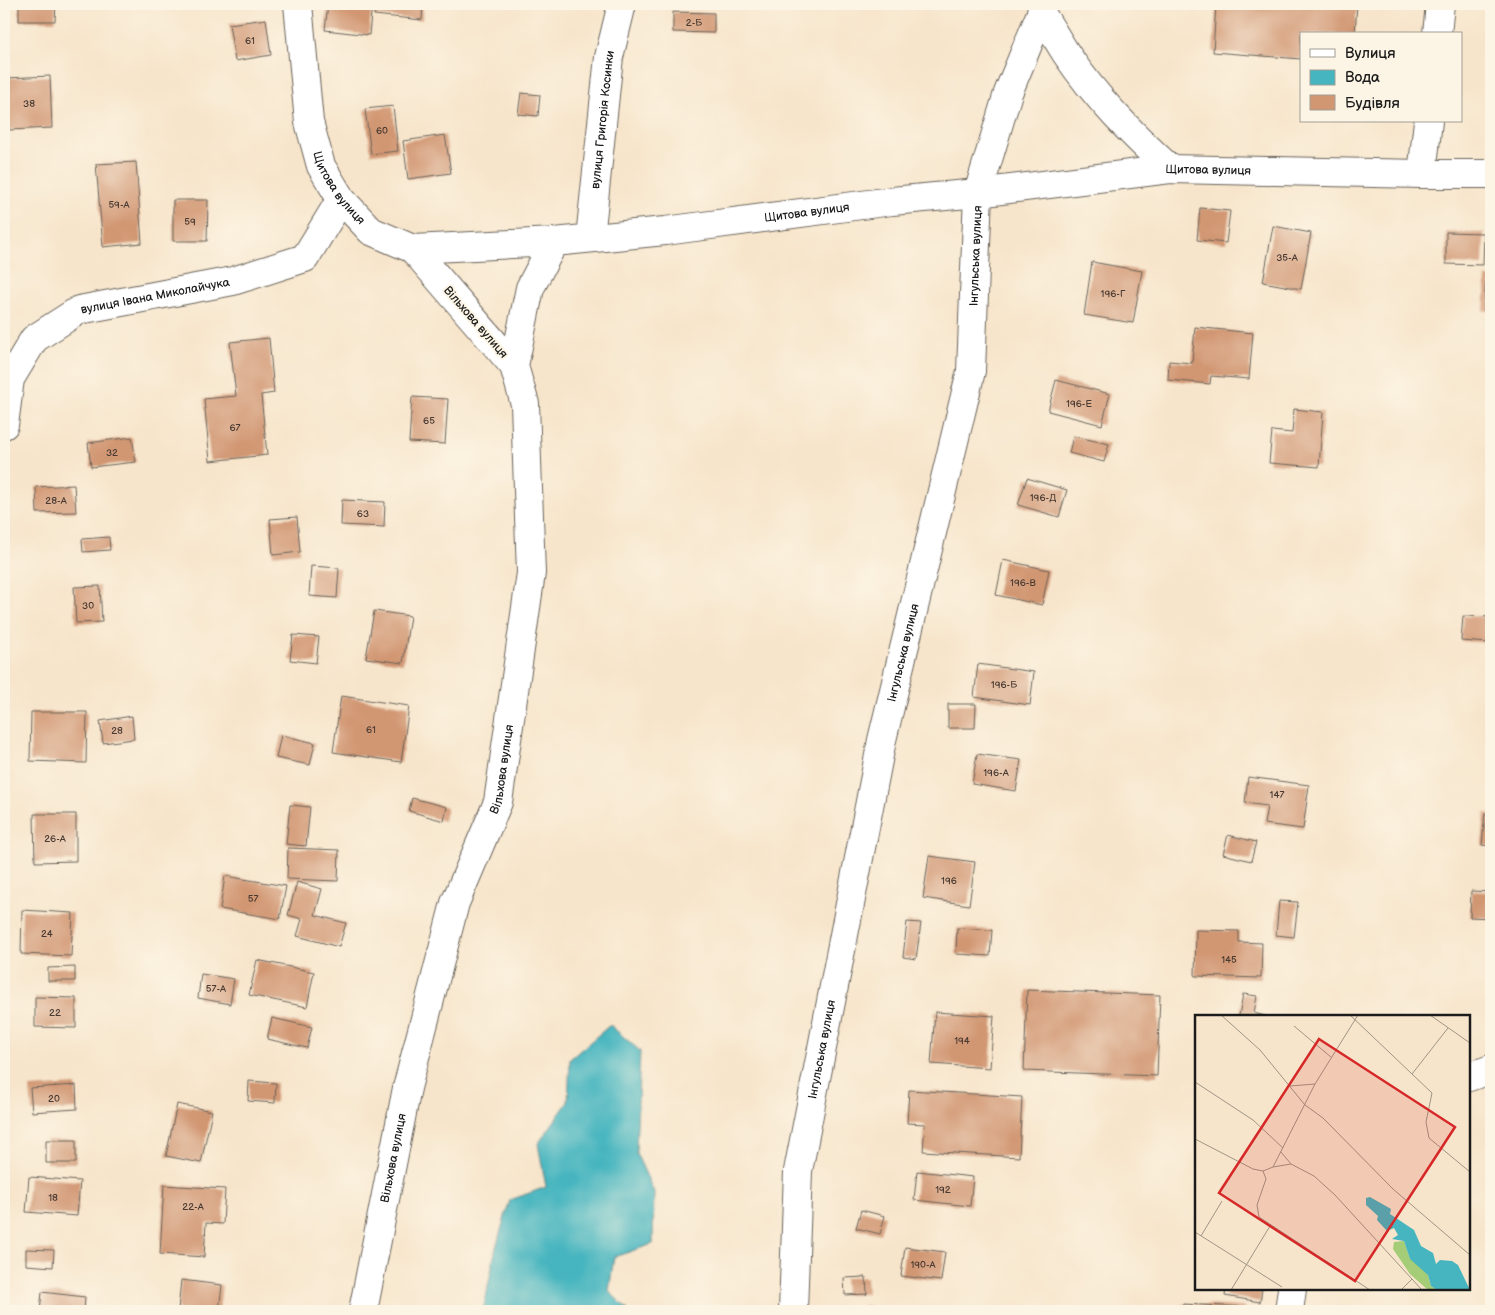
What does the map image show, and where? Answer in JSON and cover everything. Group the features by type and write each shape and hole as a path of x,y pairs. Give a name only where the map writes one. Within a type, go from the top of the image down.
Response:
{"street":[{"name":"Щитова вулиця","path":"298,4 309,122 321,166 341,199 371,231 413,249 554,242 665,231 892,201 978,193 1170,169 1491,174"},
{"name":"вулиця Григорія Косинки","path":"590,238 609,57 622,4"},
{"path":"1437,32 1440,4"},
{"path":"1042,8 1068,56 1100,97 1135,137 1170,169"},
{"name":"Інгульська вулиця","path":"793,1311 798,1171 882,740 971,372 978,193 1008,93 1042,8"},
{"path":"1422,174 1428,122"},
{"name":"вулиця Івана Миколайчука","path":"4,425 10,379 34,339 79,310 233,281 305,258 341,199"},
{"path":"514,366 530,288 554,242"},
{"name":"Вільхова вулиця","path":"363,1311 408,1088 455,903 498,802 531,572 525,404 514,366 413,249"},
{"path":"1470,1077 1491,1069"},
{"path":"1289,1311 1292,1290"}],"water":[{"path":"610,1025 640,1051 636,1153 654,1192 653,1244 614,1257 609,1291 629,1311 483,1311 496,1247 510,1200 546,1187 538,1144 568,1102 570,1059"}],"building":[{"path":"19,4 56,4 55,21 19,21"},
{"path":"328,4 372,4 369,35 325,30"},
{"path":"375,4 423,4 422,20 374,15"},
{"path":"1216,4 1357,4 1355,32 1300,32 1300,59 1213,52"},
{"path":"673,12 714,13 714,33 673,32"},
{"path":"266,19 271,55 235,61 229,24"},
{"path":"50,76 52,128 9,130 6,78"},
{"path":"521,93 540,95 538,116 518,114"},
{"path":"393,106 398,151 371,154 365,109"},
{"path":"445,135 451,173 408,179 403,141"},
{"path":"136,162 142,243 103,247 96,164"},
{"path":"173,200 208,200 207,241 173,241"},
{"path":"1200,208 1230,211 1226,243 1197,240"},
{"path":"1273,226 1311,233 1301,289 1263,282"},
{"path":"1446,232 1484,233 1483,265 1446,264"},
{"path":"1092,262 1142,271 1133,323 1084,315"},
{"path":"1486,277 1491,277 1491,311 1484,311"},
{"path":"1195,327 1253,333 1249,379 1211,376 1210,384 1168,380 1169,361 1192,363"},
{"path":"269,338 274,393 261,395 267,455 210,461 204,399 236,396 230,342"},
{"path":"1056,380 1110,394 1102,425 1048,411"},
{"path":"412,397 448,399 445,444 409,442"},
{"path":"1294,409 1323,412 1319,467 1269,463 1272,431 1292,433"},
{"path":"1073,436 1109,444 1104,462 1069,453"},
{"path":"132,437 136,462 91,467 88,443"},
{"path":"1027,478 1067,490 1059,517 1018,505"},
{"path":"74,485 76,512 37,513 36,487"},
{"path":"342,500 385,502 384,527 341,525"},
{"path":"297,517 300,552 273,555 270,519"},
{"path":"109,537 110,550 83,552 82,539"},
{"path":"1003,560 1049,570 1042,605 996,595"},
{"path":"311,566 339,568 337,598 309,596"},
{"path":"100,586 102,622 76,623 74,587"},
{"path":"374,611 410,616 403,663 366,658"},
{"path":"1463,616 1491,617 1490,643 1461,641"},
{"path":"293,635 319,637 316,663 290,660"},
{"path":"978,664 1034,672 1030,705 974,697"},
{"path":"341,696 409,706 401,762 333,752"},
{"path":"948,704 976,704 975,728 948,728"},
{"path":"31,712 87,712 86,763 30,761"},
{"path":"132,716 134,739 103,743 100,721"},
{"path":"281,735 315,743 310,765 276,758"},
{"path":"977,754 1021,760 1016,791 972,784"},
{"path":"1248,777 1309,785 1303,829 1264,824 1267,806 1245,803"},
{"path":"412,798 447,807 444,821 409,811"},
{"path":"290,805 310,807 306,846 286,844"},
{"path":"1485,813 1491,814 1491,846 1482,845"},
{"path":"34,814 76,814 76,861 35,862"},
{"path":"1228,835 1256,842 1251,861 1223,854"},
{"path":"288,848 339,850 338,881 287,879"},
{"path":"929,856 975,862 969,905 923,898"},
{"path":"225,876 286,886 280,919 220,909"},
{"path":"297,882 322,889 315,915 346,923 339,947 297,936 302,919 288,915"},
{"path":"1471,891 1491,892 1491,918 1470,917"},
{"path":"1279,901 1298,902 1294,937 1276,935"},
{"path":"22,910 73,913 71,956 21,954"},
{"path":"907,922 921,923 916,959 903,957"},
{"path":"957,928 992,930 990,956 956,954"},
{"path":"1196,930 1239,931 1239,942 1262,943 1261,978 1195,976"},
{"path":"257,960 314,972 307,1007 249,995"},
{"path":"75,967 75,981 48,981 48,968"},
{"path":"201,974 234,979 230,1004 198,998"},
{"path":"1027,990 1160,995 1157,1076 1024,1071"},
{"path":"1243,994 1257,996 1254,1013 1261,1015 1239,1015"},
{"path":"35,997 76,998 76,1028 35,1027"},
{"path":"935,1012 994,1016 990,1068 931,1064"},
{"path":"272,1018 312,1027 307,1048 267,1039"},
{"path":"249,1081 276,1083 275,1103 248,1101"},
{"path":"76,1085 77,1109 32,1112 30,1088"},
{"path":"909,1090 1022,1097 1019,1157 923,1151 925,1124 907,1123"},
{"path":"177,1104 212,1111 201,1163 166,1156"},
{"path":"46,1140 76,1140 76,1163 46,1163"},
{"path":"917,1171 973,1177 970,1206 914,1200"},
{"path":"29,1177 80,1181 77,1216 26,1212"},
{"path":"164,1185 225,1189 223,1224 206,1223 204,1257 160,1254"},
{"path":"861,1210 885,1216 880,1234 856,1228"},
{"path":"905,1247 945,1252 941,1281 901,1276"},
{"path":"26,1249 54,1250 53,1267 26,1265"},
{"path":"866,1277 867,1294 845,1295 844,1278"},
{"path":"181,1280 222,1285 219,1311 178,1310"},
{"path":"1226,1290 1262,1290 1260,1302 1225,1296"},
{"path":"42,1292 85,1297 84,1311 40,1311"},
{"path":"1183,1304 1245,1307 1245,1311 1182,1311"},
{"path":"864,1306 906,1310 906,1311 863,1311"},
{"path":"1340,1307 1355,1310 1355,1311 1339,1311"}]}
